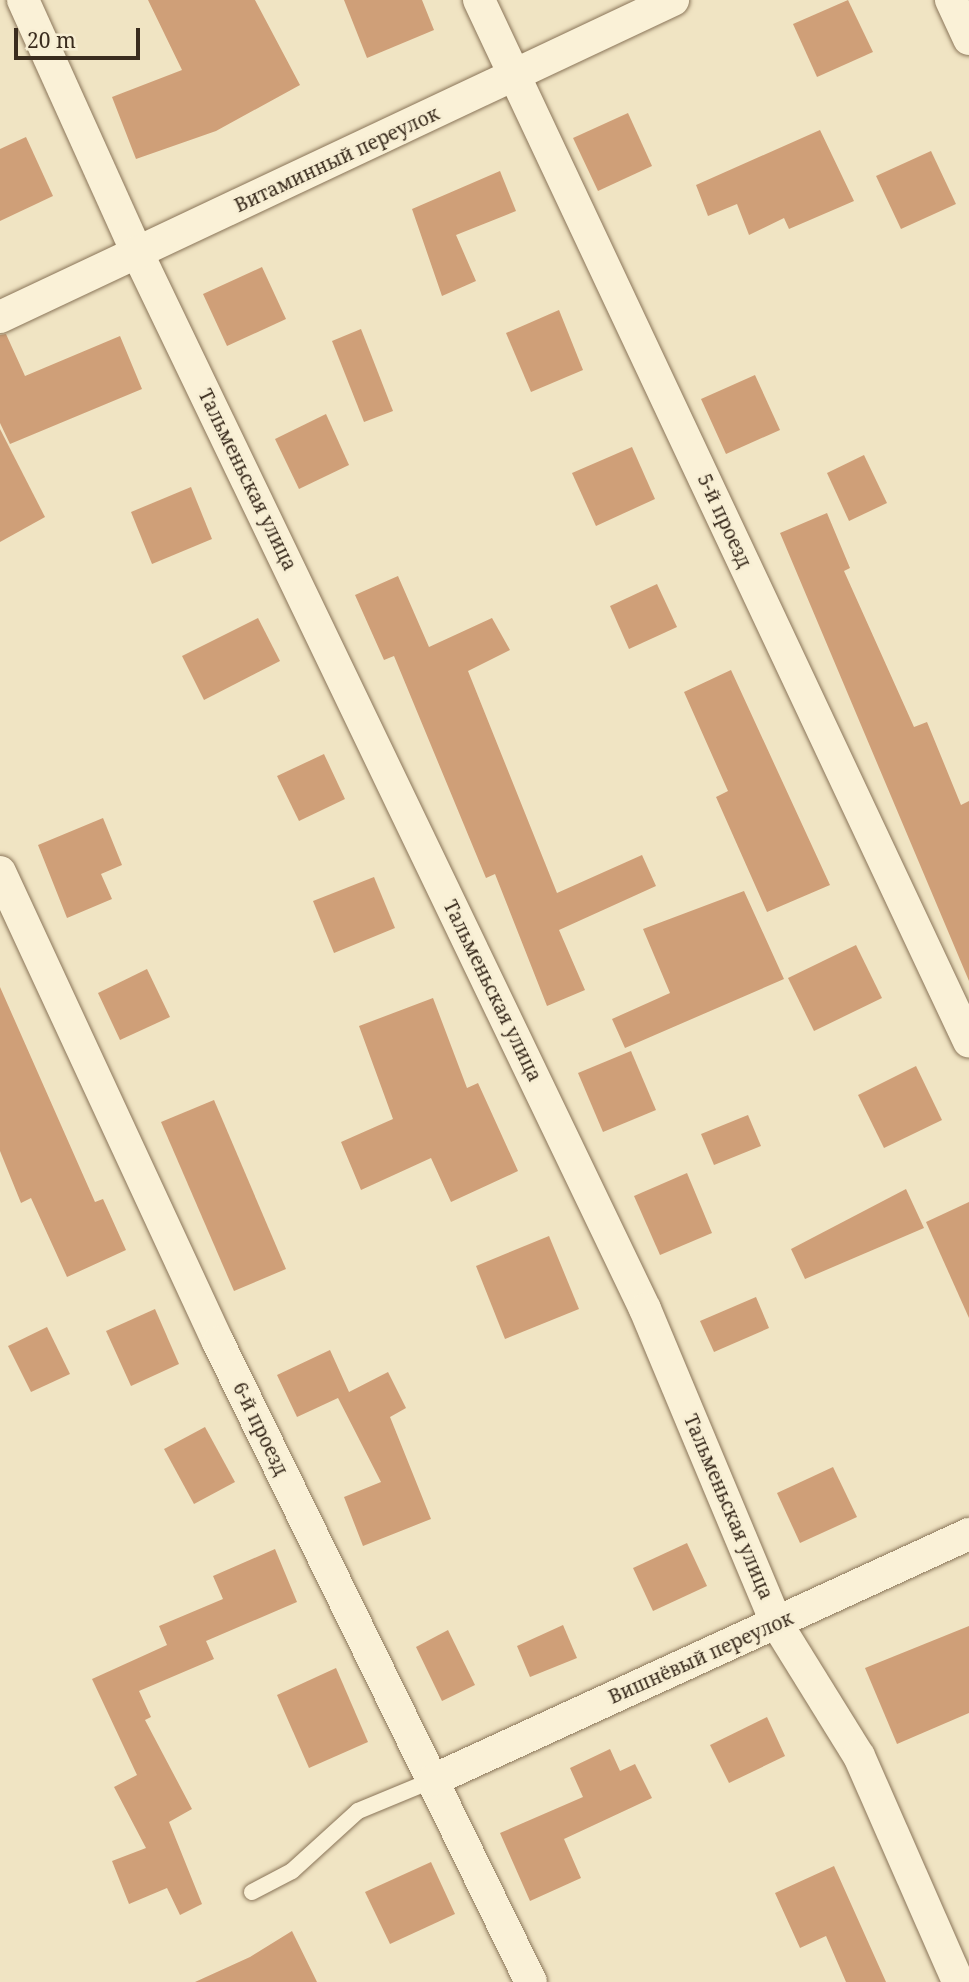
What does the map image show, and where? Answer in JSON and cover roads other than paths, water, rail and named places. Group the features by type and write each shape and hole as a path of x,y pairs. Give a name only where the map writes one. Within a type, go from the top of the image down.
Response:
{"street":[{"name":"Тальменьская улица","path":"23,0 137,252 645,1309 777,1624 859,1756 958,1982"},
{"name":"5-й проезд","path":"479,0 969,1042"},
{"name":"Витаминный переулок","path":"0,317 516,77 673,0"},
{"path":"951,0 969,39"},
{"name":"6-й проезд","path":"0,872 218,1342 531,1982"},
{"name":"Вишнёвый переулок","path":"433,1780 969,1534"}],"lane":[{"path":"252,1892 292,1871 359,1811 433,1780"}]}
